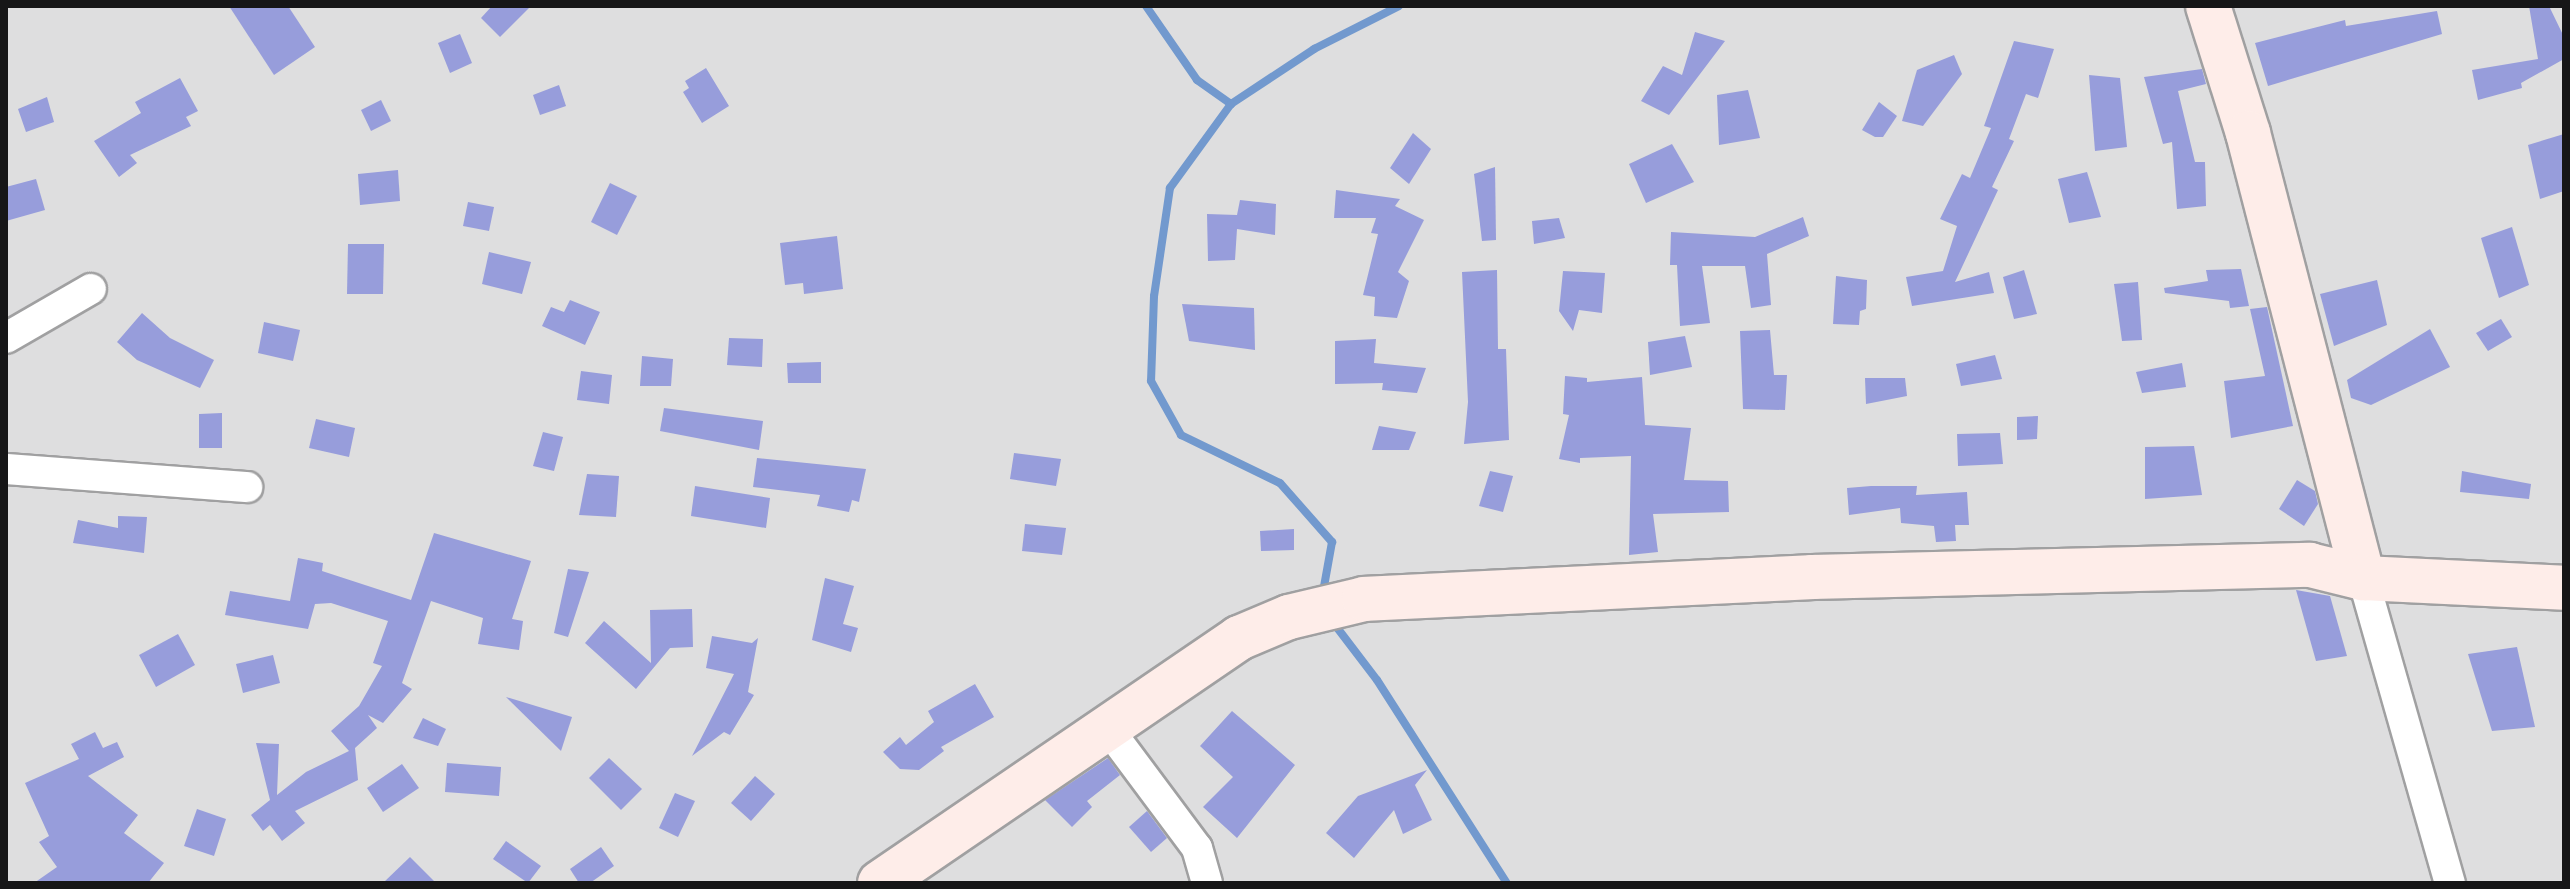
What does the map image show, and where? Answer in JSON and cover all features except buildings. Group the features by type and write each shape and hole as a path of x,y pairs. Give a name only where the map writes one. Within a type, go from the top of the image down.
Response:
{"main road":[{"path":"2208,6 2248,133 2363,578"},
{"path":"880,883 1109,730 1239,638 1289,617 1364,599 1812,577 2310,565 2363,578 2564,588"}],"street":[{"path":"6,338 91,289"},
{"path":"6,469 247,487"},
{"path":"2363,578 2450,883"},
{"path":"1109,730 1197,848 1207,883"}],"waterway":[{"path":"1146,6 1197,80 1231,104 1314,49 1399,6"},
{"path":"1231,104 1170,188 1154,296 1151,381 1181,435 1280,483 1332,542 1323,592"},
{"path":"1332,621 1377,680 1507,883"}]}
